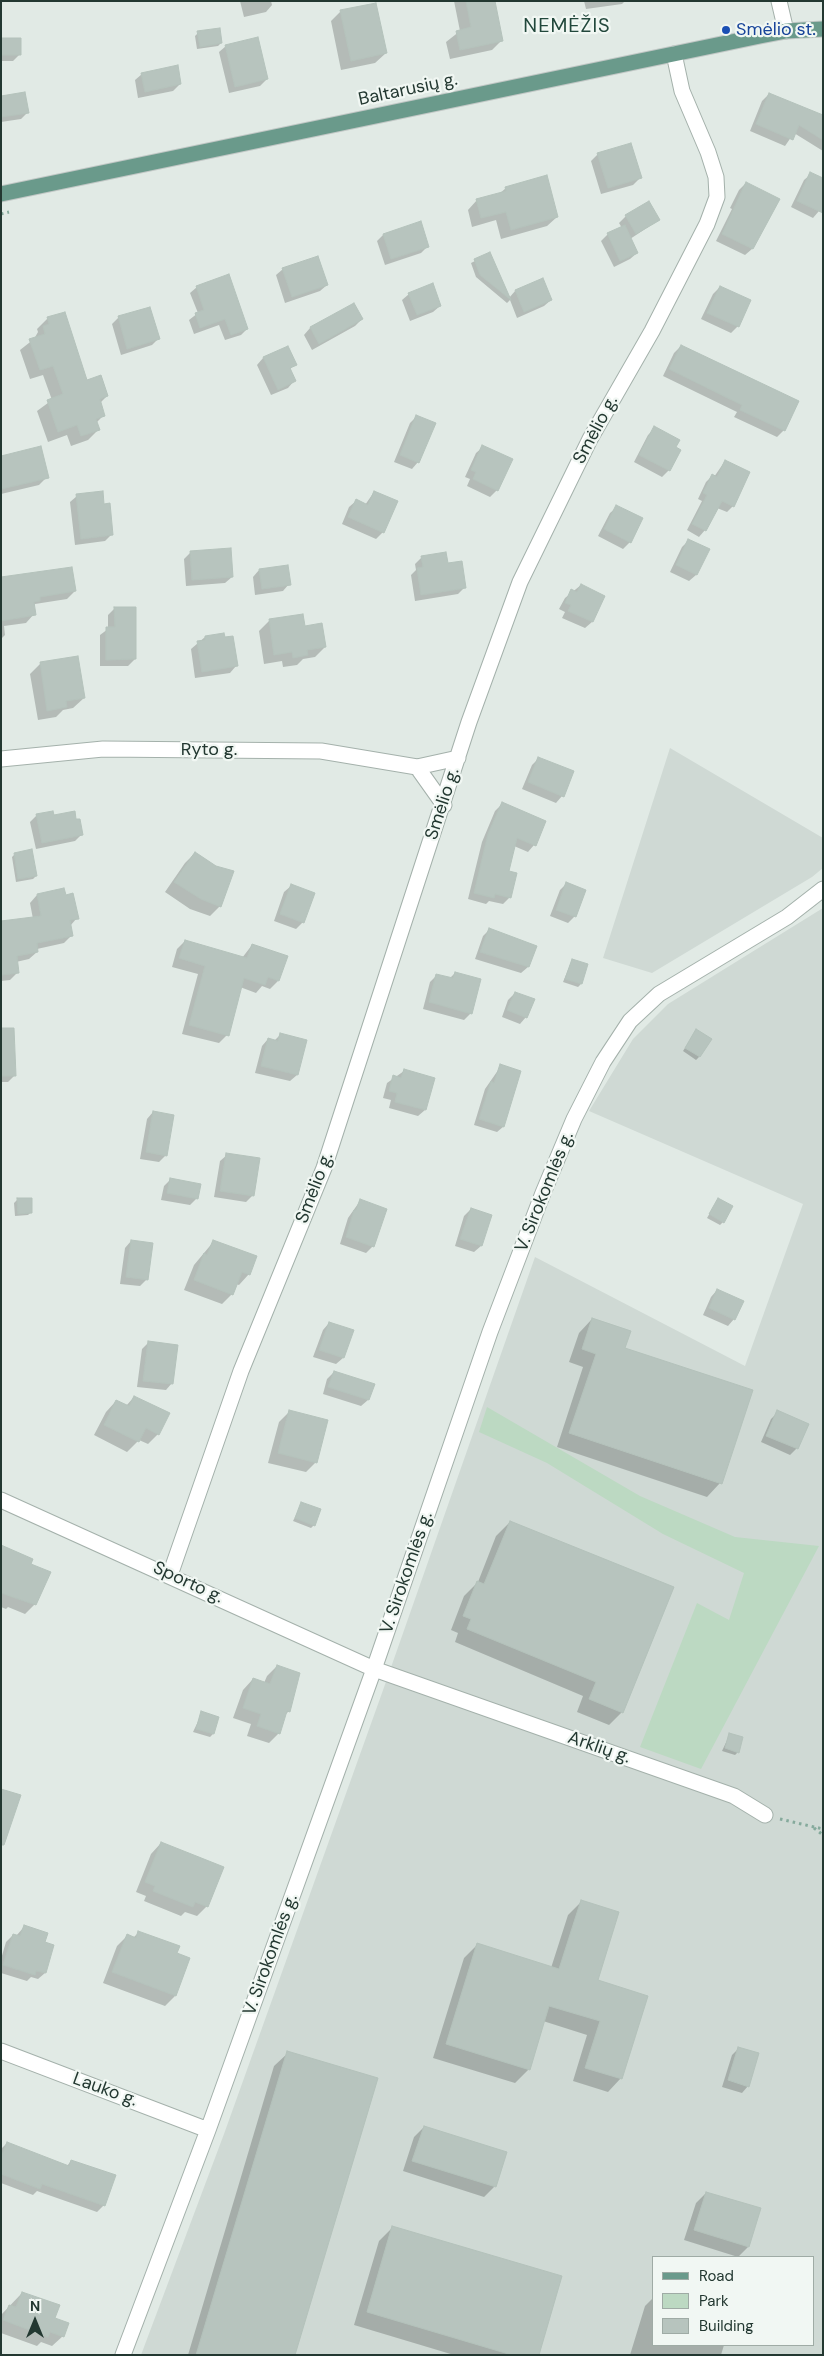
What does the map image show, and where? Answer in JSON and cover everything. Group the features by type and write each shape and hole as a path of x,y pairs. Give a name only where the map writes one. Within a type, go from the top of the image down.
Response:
{"main road":[{"name":"Baltarusių g.","path":"1,194 786,31 823,29"}],"street":[{"path":"779,1 786,31"},
{"name":"Smėlio g.","path":"170,1575 240,1371 324,1168 491,659 520,582 590,439 652,331 707,224 717,197 716,177 708,152 682,91 674,54"},
{"name":"Ryto g.","path":"1,760 103,749 321,751 417,767 458,758"},
{"path":"417,767 444,805"},
{"name":"V. Sirokomlės g.","path":"123,2355 208,2130 374,1669 490,1332 543,1193 574,1119 603,1062 630,1021 658,994 787,916 823,889"},
{"name":"Sporto g.","path":"1,1500 374,1669"},
{"name":"Arklių g.","path":"374,1669 734,1796 765,1815"},
{"name":"Lauko g.","path":"1,2051 208,2130"}],"path":[{"path":"765,1815 814,1828 823,1828"},
{"path":"814,1828 823,1835"}],"shaded area":[{"path":"670,748 823,838 823,868 812,877 652,973 603,958"},
{"path":"823,908 823,2355 141,2355 224,2134 382,1693 535,1257 745,1366 803,1204 589,1111 633,1039 668,1004"}],"green space":[{"path":"487,1407 640,1496 735,1537 819,1546 701,1769 640,1747 697,1603 729,1620 744,1573 663,1534 547,1463 479,1432"}],"building":[{"path":"466,1 495,1 503,41 460,50 456,31 471,27"},
{"path":"376,3 387,53 351,61 340,10"},
{"path":"220,28 222,43 200,47 197,31"},
{"path":"258,37 268,79 235,87 225,45"},
{"path":"1,38 21,38 21,55 1,55"},
{"path":"178,65 181,84 145,92 141,73"},
{"path":"25,92 29,113 1,117 1,96"},
{"path":"769,93 823,115 823,140 799,125 793,140 756,124"},
{"path":"631,143 642,178 608,188 597,153"},
{"path":"810,172 823,178 823,213 797,201"},
{"path":"547,175 558,217 511,230 506,212 481,218 476,199 506,191 505,187"},
{"path":"746,182 780,199 753,249 722,234"},
{"path":"649,201 660,220 636,234 625,215"},
{"path":"421,221 429,247 391,259 383,234"},
{"path":"625,225 638,253 620,261 607,233"},
{"path":"490,252 511,300 480,275 474,259"},
{"path":"318,256 328,285 292,297 282,268"},
{"path":"229,274 248,329 231,335 225,319 200,328 195,313 204,310 196,286"},
{"path":"543,278 552,300 524,312 515,290"},
{"path":"433,283 441,306 417,315 408,293"},
{"path":"720,286 751,300 739,327 707,313"},
{"path":"354,303 363,319 319,344 310,327"},
{"path":"150,307 160,339 127,349 118,316"},
{"path":"65,312 87,380 101,375 108,396 100,399 105,416 96,419 100,430 81,436 77,425 58,432 47,400 63,394 53,366 40,370 29,339 45,334 43,326 49,324 47,317"},
{"path":"681,345 799,401 785,431 740,410 742,405 669,369"},
{"path":"288,346 297,365 290,368 296,381 278,390 263,357"},
{"path":"416,415 436,423 419,463 400,455"},
{"path":"654,426 680,440 676,447 681,450 670,471 639,455"},
{"path":"482,445 513,459 498,491 473,479 476,472 471,470"},
{"path":"41,446 49,478 1,489 1,456"},
{"path":"725,460 750,472 734,507 722,501 706,531 692,524 707,495 703,493 712,474 717,477"},
{"path":"103,491 104,504 110,503 113,535 81,539 76,494"},
{"path":"374,491 398,501 384,533 348,517 356,499 368,505"},
{"path":"616,505 643,518 631,543 604,529"},
{"path":"688,539 710,549 697,575 676,565"},
{"path":"231,548 233,577 192,580 190,551"},
{"path":"446,552 448,563 462,561 466,588 421,595 417,568 423,567 421,556"},
{"path":"288,565 291,585 262,589 259,569"},
{"path":"72,567 76,591 40,597 40,601 34,602 36,615 1,621 1,577"},
{"path":"581,584 605,596 593,622 568,611 571,605 565,603 571,589 577,592"},
{"path":"114,607 136,607 136,659 106,660 106,627 115,627"},
{"path":"303,614 305,626 322,623 326,647 307,650 308,655 293,658 292,652 274,655 269,619"},
{"path":"224,633 225,637 233,636 238,666 202,672 197,641 205,640 205,636"},
{"path":"78,656 85,698 66,701 67,707 47,711 40,662"},
{"path":"538,757 574,771 564,797 528,782"},
{"path":"502,802 546,821 536,846 517,838 509,871 517,873 511,898 495,894 494,898 474,893 488,834"},
{"path":"53,811 54,815 75,811 76,819 80,819 83,835 42,843 36,814"},
{"path":"32,849 37,876 18,879 14,853"},
{"path":"195,852 216,866 234,871 221,907 201,899 174,882"},
{"path":"566,882 586,890 576,917 556,910"},
{"path":"291,884 315,893 304,923 280,914"},
{"path":"64,888 66,895 73,893 79,919 70,920 73,936 37,943 38,952 17,956 19,973 1,975 1,921 41,916 37,894"},
{"path":"489,928 537,946 529,967 480,952"},
{"path":"185,940 247,958 252,944 288,956 279,981 268,977 265,985 244,978 229,1036 189,1025 205,966 179,958"},
{"path":"572,959 588,964 582,984 565,979"},
{"path":"455,972 481,979 472,1014 429,1002 436,974 453,978"},
{"path":"515,992 535,999 527,1018 507,1010"},
{"path":"1,1028 14,1028 16,1076 1,1076"},
{"path":"696,1029 712,1039 700,1057 685,1048"},
{"path":"280,1033 307,1040 298,1075 261,1066 268,1038 278,1041"},
{"path":"500,1064 521,1071 504,1127 479,1119 491,1081 494,1083"},
{"path":"404,1069 435,1078 426,1110 395,1102 397,1093 389,1091 393,1075 401,1078"},
{"path":"153,1111 174,1115 167,1156 146,1152"},
{"path":"226,1153 260,1158 254,1196 220,1191"},
{"path":"170,1178 201,1184 198,1199 167,1193"},
{"path":"17,1198 32,1198 32,1213 18,1214"},
{"path":"718,1198 733,1206 724,1223 709,1214"},
{"path":"360,1199 387,1209 374,1247 346,1237 354,1210 356,1210"},
{"path":"471,1208 492,1215 482,1246 460,1239"},
{"path":"131,1240 153,1243 148,1280 126,1277"},
{"path":"213,1240 257,1256 250,1275 242,1272 233,1295 194,1280 204,1253 207,1255"},
{"path":"717,1289 744,1301 735,1320 709,1308"},
{"path":"592,1318 631,1331 625,1348 753,1390 722,1484 569,1433 596,1354 582,1349"},
{"path":"329,1322 354,1330 344,1358 319,1350"},
{"path":"148,1341 178,1345 173,1384 143,1381"},
{"path":"334,1371 375,1384 369,1400 328,1387"},
{"path":"134,1396 170,1413 159,1435 146,1428 139,1442 104,1425 116,1400 129,1406"},
{"path":"289,1410 328,1420 317,1463 278,1453"},
{"path":"777,1410 809,1424 798,1449 766,1436"},
{"path":"301,1502 321,1509 315,1526 295,1518"},
{"path":"510,1521 674,1587 623,1713 589,1699 596,1682 467,1629 471,1619 463,1616 477,1581 484,1584"},
{"path":"1,1545 33,1559 31,1564 51,1572 36,1605 1,1593"},
{"path":"277,1665 300,1673 290,1712 287,1711 280,1734 257,1726 261,1714 243,1708 253,1678 270,1684"},
{"path":"201,1711 219,1717 214,1734 196,1729"},
{"path":"729,1733 743,1737 739,1753 725,1748"},
{"path":"1,1789 21,1795 4,1845 1,1845"},
{"path":"161,1842 224,1867 208,1907 195,1902 193,1907 153,1891 155,1886 145,1882"},
{"path":"581,1900 619,1912 598,1980 648,1996 622,2079 585,2068 600,2021 549,2006 530,2070 446,2044 477,1943 559,1969"},
{"path":"24,1925 48,1933 45,1942 54,1945 46,1973 36,1971 35,1975 3,1965 13,1934 20,1936"},
{"path":"138,1931 180,1946 177,1953 190,1958 176,1996 112,1972 127,1934 136,1938"},
{"path":"738,2047 759,2053 749,2087 728,2080"},
{"path":"287,2051 378,2078 295,2355 196,2355"},
{"path":"424,2126 507,2152 496,2187 412,2161"},
{"path":"7,2142 69,2166 71,2160 116,2175 105,2206 42,2184 40,2189 1,2174 1,2157"},
{"path":"706,2192 761,2208 749,2247 694,2230"},
{"path":"392,2226 562,2276 539,2355 512,2355 367,2312"},
{"path":"22,2292 60,2305 55,2318 69,2323 64,2337 50,2332 48,2337 3,2320 9,2305 16,2307"}],"place":[{"name":"Smėlio st.","path":"726,30"}],"district":[{"name":"NEMĖŽIS","path":"567,27"}]}
